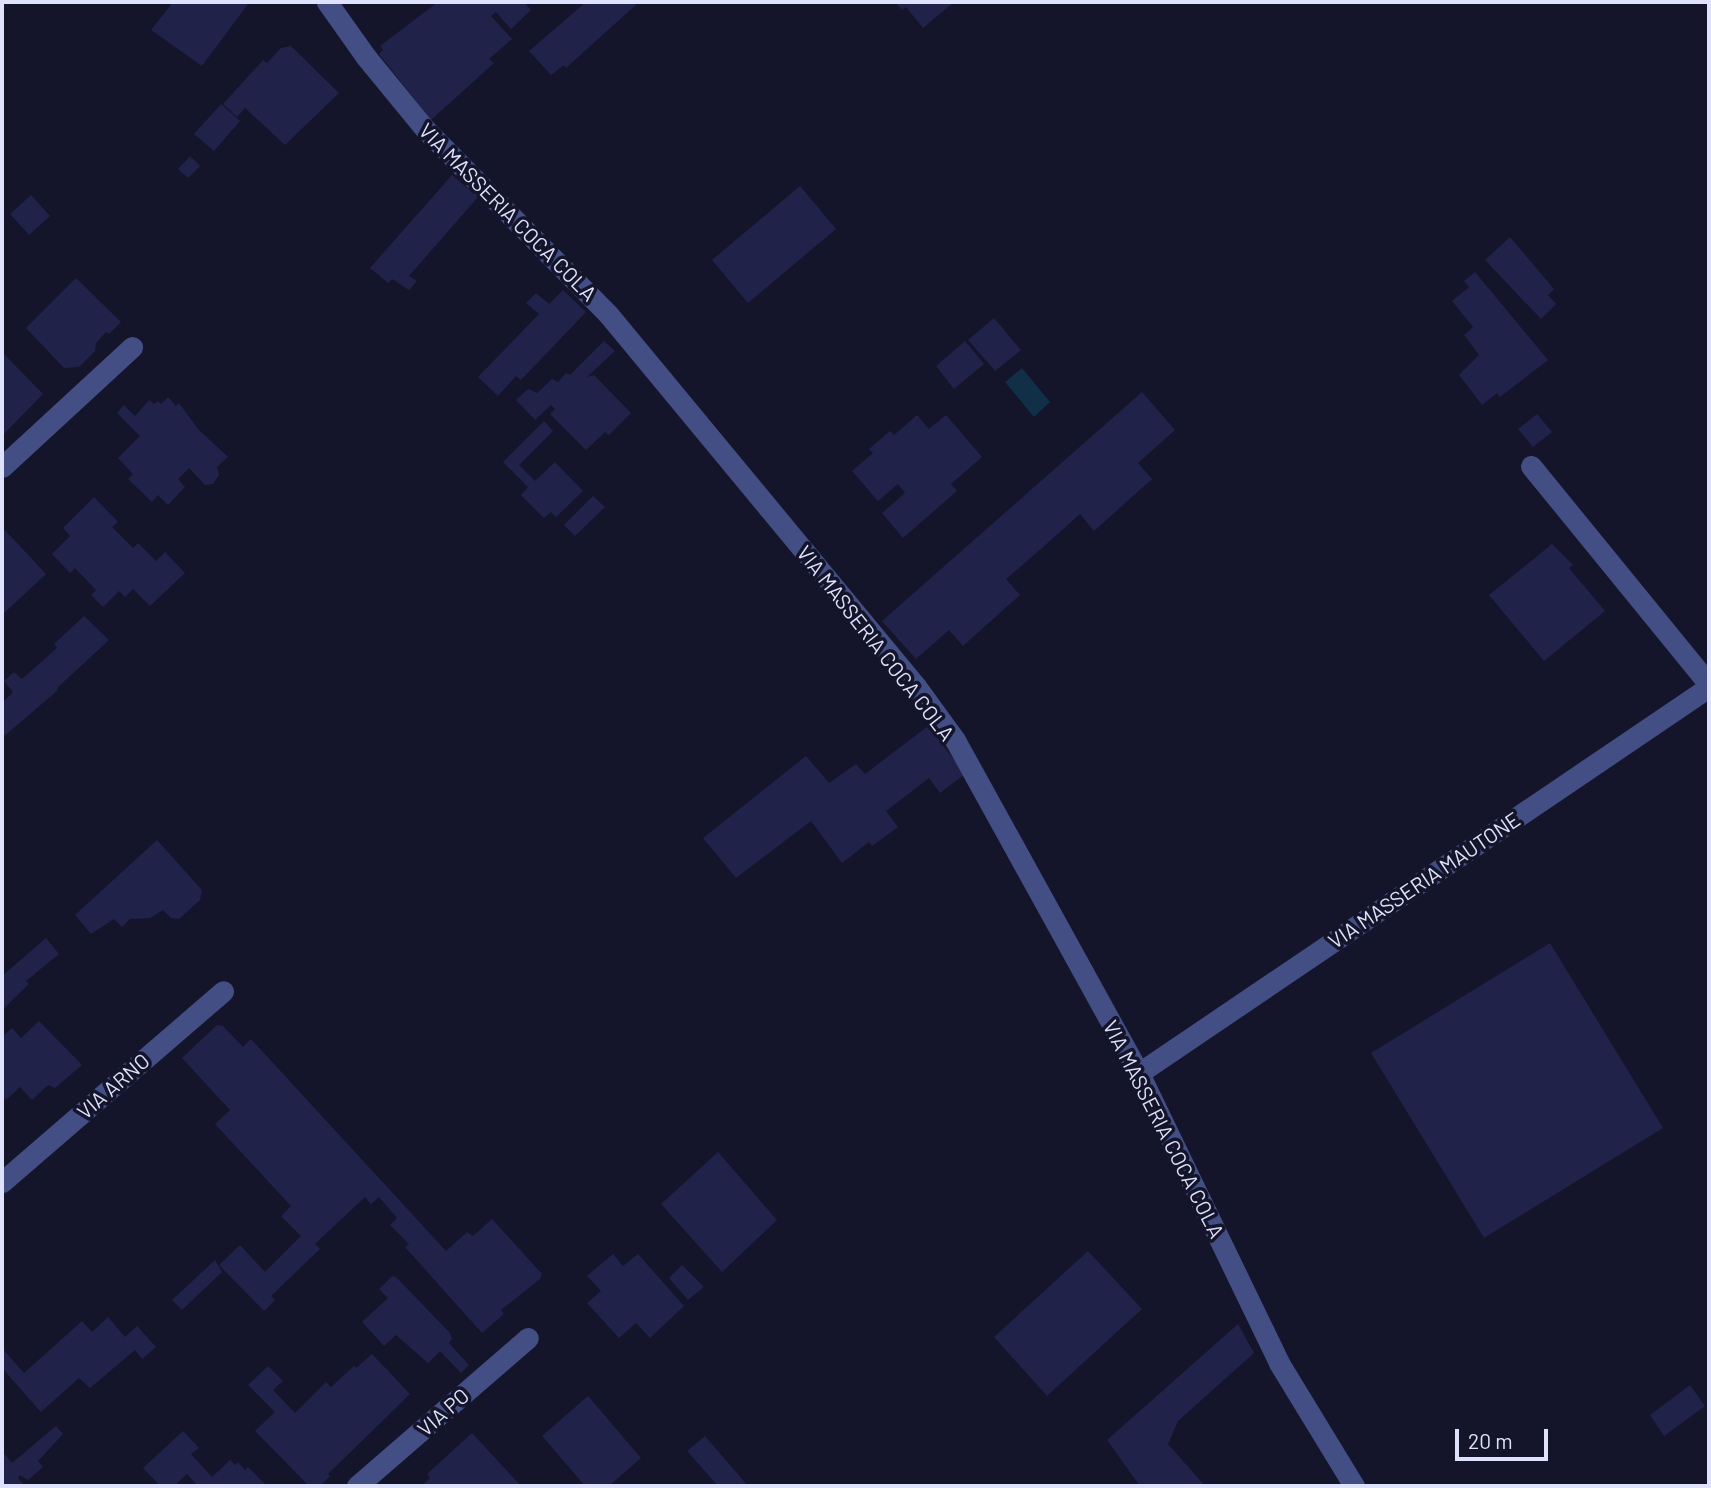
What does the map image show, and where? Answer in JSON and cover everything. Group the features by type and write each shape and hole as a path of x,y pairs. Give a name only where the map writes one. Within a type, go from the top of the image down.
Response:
{"street":[{"name":"VIA MASSERIA COCA COLA","path":"327,2 366,57 425,130 608,314 915,685 955,740 1139,1073 1279,1363 1354,1486"},
{"path":"2,467 132,347"},
{"path":"1531,466 1709,686"},
{"name":"VIA MASSERIA MAUTONE","path":"1139,1073 1709,686"},
{"name":"VIA ARNO","path":"2,1182 223,991"},
{"name":"VIA PO","path":"357,1486 528,1338"}],"water":[{"path":"1022,368 1050,402 1034,417 1005,382"}],"building":[{"path":"173,2 248,4 202,66 151,30"},
{"path":"438,2 524,2 531,10 511,29 496,12 491,16 512,39 489,59 494,63 431,120 379,54 383,50 380,46"},
{"path":"586,2 639,2 566,68 564,65 551,75 529,51"},
{"path":"895,2 954,2 923,28 906,7 902,10"},
{"path":"291,46 339,93 285,145 245,108 237,117 223,104 263,60 267,63 281,48"},
{"path":"221,104 240,121 214,151 194,134"},
{"path":"190,156 200,166 188,178 178,169"},
{"path":"452,175 478,197 409,276 417,281 409,290 392,279 388,283 370,268"},
{"path":"800,186 836,229 748,303 712,260"},
{"path":"31,195 50,216 29,235 10,214"},
{"path":"1510,237 1554,289 1548,295 1556,304 1541,319 1485,260"},
{"path":"1475,272 1548,360 1500,397 1497,393 1482,405 1459,375 1479,355 1464,335 1473,327 1452,301 1469,287 1464,281"},
{"path":"76,278 121,322 109,334 106,332 96,343 95,351 79,367 64,368 26,328"},
{"path":"563,290 586,312 521,380 516,376 498,396 478,377 539,314 526,303 536,293 549,304"},
{"path":"994,318 1021,350 995,371 968,340"},
{"path":"604,341 615,351 587,377 594,375 631,413 609,435 605,432 586,450 550,414 555,409 551,405 535,420 516,400 528,389 537,393 552,379 558,382 566,373 570,375"},
{"path":"965,341 984,364 954,389 936,366"},
{"path":"2,352 43,394 2,436"},
{"path":"1142,392 1175,430 1138,463 1152,479 1094,531 1080,514 1006,579 1020,595 963,646 949,630 916,659 882,621"},
{"path":"168,397 176,406 179,403 198,429 228,457 217,467 219,475 213,484 205,485 189,468 178,479 185,487 168,505 158,495 152,502 128,479 133,474 118,458 140,436 117,413 124,405 135,416 149,400 154,404 158,401 161,404"},
{"path":"1537,414 1552,432 1533,447 1518,429"},
{"path":"917,415 929,429 946,415 982,457 951,484 957,491 903,538 882,513 905,493 898,484 878,501 852,471 873,453 869,449 890,431 894,435"},
{"path":"544,421 553,431 519,465 535,481 555,462 583,491 556,517 551,512 544,518 521,495 528,487 503,462"},
{"path":"593,496 605,507 575,536 564,525"},
{"path":"94,497 118,522 112,527 133,548 138,543 156,561 165,552 185,573 150,606 133,589 125,597 119,591 103,607 91,595 96,590 75,568 70,573 52,554 70,536 63,528"},
{"path":"2,527 46,574 2,615"},
{"path":"1552,544 1573,565 1569,568 1605,611 1544,661 1489,595"},
{"path":"84,616 109,640 57,688 58,690 2,738 2,703 13,692 4,681 14,672 22,679 57,648 54,644"},
{"path":"928,726 965,774 940,793 929,778 886,811 898,827 872,846 869,842 842,863 811,821 736,878 703,838 806,756 829,783 856,764 865,774"},
{"path":"157,840 202,890 200,900 179,919 171,918 163,910 150,918 130,919 122,927 114,919 91,934 75,915"},
{"path":"46,938 59,954 26,981 29,984 2,1010 2,976"},
{"path":"1550,943 1663,1128 1484,1238 1371,1053"},
{"path":"39,1021 82,1065 55,1088 48,1085 32,1100 20,1087 6,1100 2,1095 2,1037 12,1028 21,1038"},
{"path":"217,1025 223,1026 243,1047 251,1039 446,1251 467,1232 473,1236 492,1219 542,1274 540,1279 501,1310 504,1314 482,1333 405,1247 409,1244 390,1225 397,1218 379,1197 371,1204 365,1197 315,1244 320,1249 271,1296 275,1300 264,1311 219,1265 240,1245 265,1272 301,1236 281,1216 291,1206 215,1124 230,1110 182,1058"},
{"path":"718,1152 777,1220 722,1272 661,1204"},
{"path":"1088,1251 1142,1309 1047,1396 994,1337"},
{"path":"613,1254 623,1266 638,1254 684,1306 650,1338 636,1323 619,1338 587,1303 601,1291 587,1276"},
{"path":"215,1260 222,1272 182,1310 172,1300"},
{"path":"682,1265 704,1287 688,1300 669,1278"},
{"path":"392,1276 450,1333 452,1339 449,1343 469,1365 461,1373 440,1351 428,1363 396,1335 384,1346 362,1322 388,1298 379,1289"},
{"path":"108,1317 125,1337 137,1326 156,1347 142,1359 135,1350 90,1388 79,1378 41,1412 2,1368 2,1348 24,1373 82,1321 92,1332"},
{"path":"1238,1324 1254,1353 1178,1421 1168,1444 1205,1486 1140,1486 1107,1440"},
{"path":"372,1354 410,1394 328,1474 330,1476 320,1486 309,1486 255,1431 275,1412 248,1385 268,1366 283,1381 273,1390 295,1413 326,1382 331,1387"},
{"path":"1690,1385 1705,1406 1664,1436 1650,1415"},
{"path":"588,1396 641,1458 609,1486 585,1486 542,1436"},
{"path":"56,1426 63,1434 38,1461 43,1467 28,1480 20,1475 18,1478 25,1486 2,1486 2,1451 12,1463"},
{"path":"183,1431 199,1448 191,1454 212,1477 230,1460 235,1465 238,1462 245,1470 248,1467 267,1486 198,1486 187,1474 174,1486 160,1486 143,1468"},
{"path":"472,1433 521,1486 422,1486 430,1478 427,1474"},
{"path":"705,1436 748,1486 718,1486 687,1451"}]}
